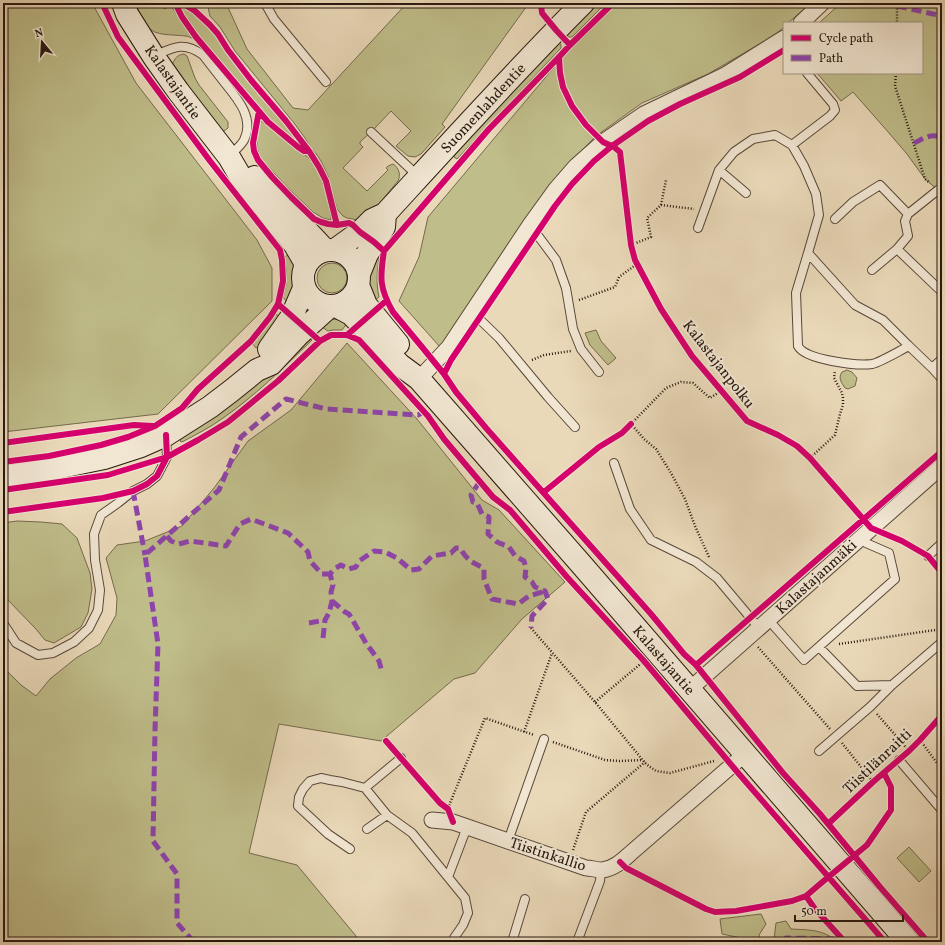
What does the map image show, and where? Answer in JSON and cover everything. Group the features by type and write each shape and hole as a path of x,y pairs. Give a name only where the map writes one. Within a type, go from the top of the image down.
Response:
{"main road":[{"name":"Kalastajantie","path":"123,3 127,14 178,91 229,157 251,193 288,236 306,264"},
{"name":"Suomenlahdentie","path":"330,250 360,232 372,220 385,214 520,68 583,3"},
{"name":"Kalastajantie","path":"229,157 261,182 330,250"},
{"name":"Suomenlahdentie","path":"359,279 367,254 384,227 385,214"},
{"path":"3,477 104,458 142,446 166,435 210,407 231,392 257,370 271,364 299,334 333,306 348,300 353,296 359,279 357,267 348,256 342,252 330,250 314,255 306,264 303,276 304,288 314,301 333,306"},
{"name":"Kalastajantie","path":"359,279 366,305 409,357 419,379"},
{"path":"257,370 264,356 292,316 304,288"},
{"name":"Kalastajantie","path":"333,306 351,314 400,365 419,379 690,689 734,759 908,942"}],"street":[{"path":"802,22 822,3"},
{"path":"419,379 449,347 530,225 556,189 576,166 603,142 644,114 724,75 783,42"},
{"name":"Kalastajanmäki","path":"690,689 760,630 942,466"},
{"name":"Tiistinkallio","path":"432,820 448,812 468,827 586,868 601,870 610,868 620,862 734,759"}],"lane":[{"path":"265,3 274,19 326,82"},
{"path":"154,56 172,48 190,47 198,51 204,55 241,103 245,113 247,132 244,141 229,157"},
{"path":"792,145 830,116 835,110 833,104 808,74"},
{"path":"371,132 419,177"},
{"path":"698,228 719,170 734,152 753,139 775,135 792,145 804,166 816,194 819,215 796,293 799,349 808,354 845,364 873,364 909,346"},
{"path":"719,170 746,193"},
{"path":"834,219 853,202 880,185 908,214"},
{"path":"872,270 898,248 908,236 905,221 908,214 938,190"},
{"path":"530,225 556,260 566,288 573,329 582,349 599,372"},
{"path":"898,248 942,292"},
{"path":"808,253 855,305 883,320 932,368 942,380"},
{"path":"472,312 499,338 575,427"},
{"path":"932,368 942,359"},
{"path":"3,623 16,643 38,655 53,653 74,642 89,628 98,610 100,590 95,560 94,534 101,516 132,491 148,484 157,476 167,457 166,435"},
{"path":"614,463 630,509 651,540 696,562 717,578 760,630 804,660 895,579 889,553 866,543"},
{"path":"928,556 942,543"},
{"path":"819,751 942,642"},
{"path":"819,647 856,686 892,685"},
{"path":"508,841 544,739"},
{"path":"365,788 400,758"},
{"path":"899,760 940,808 942,806"},
{"path":"350,849 328,834 298,806 299,798 303,789 310,781 321,778 365,788 387,815 412,834 465,898 468,912 463,925 454,938 455,942"},
{"path":"367,829 387,815"},
{"path":"448,877 468,827"},
{"path":"577,942 600,882 601,870"},
{"path":"512,942 525,899"}],"path":[{"path":"895,3 897,6 897,22"},
{"path":"896,74 895,86 925,179 938,190"},
{"path":"631,245 651,237 647,218 661,205 666,180"},
{"path":"661,205 704,210"},
{"path":"630,238 633,253"},
{"path":"569,303 615,287 619,277 637,265"},
{"path":"544,355 582,349"},
{"path":"810,458 835,435 843,405 842,393 834,378 836,362"},
{"path":"717,578 695,526 686,499 656,449 628,426 666,388 681,382 693,383 710,398 721,391"},
{"path":"804,452 815,464"},
{"path":"531,628 644,761 656,771 670,773 734,759"},
{"path":"819,647 942,629"},
{"path":"760,630 836,735 873,782"},
{"path":"524,732 552,653"},
{"path":"639,655 649,666"},
{"path":"595,702 644,661"},
{"path":"870,707 909,751"},
{"path":"448,812 484,718 605,760 644,761"},
{"path":"922,738 937,763"},
{"path":"572,854 586,812 644,761"}],"shaded area":[{"path":"3,3 92,3 136,83 257,240 272,268 272,301 158,414 3,432"},
{"path":"135,3 164,3 162,4 164,9 171,6 194,39 186,36 164,34 150,30"},
{"path":"207,3 226,3 247,49 293,108 308,110 407,3 529,3 442,124 445,127 421,154 415,157 408,156 396,146 411,131 391,111 360,142 363,147 343,168 367,191 388,170 386,168 388,166 393,164 397,168 399,174 398,181 363,223 343,216 337,209 328,176 321,161 294,123 235,51 220,27 210,16"},
{"path":"597,3 606,3 572,37 566,35"},
{"path":"618,3 811,3 789,22 783,22 783,28 775,35 708,74 642,103 596,136 562,171 440,347 399,301 419,257 428,217 550,72"},
{"path":"841,3 942,3 942,195 925,179 907,154 853,92 841,101 818,74 923,74 923,22 820,22"},
{"path":"179,5 199,18 213,31 300,144 281,131 255,105 200,37 184,15"},
{"path":"559,42 561,48 457,159 454,157 460,146"},
{"path":"184,54 187,56 199,85 228,122 228,128 224,131 221,132 172,65 176,57"},
{"path":"261,121 309,158 314,164 324,185 331,220 323,218 313,212 261,159 257,141 259,123"},
{"path":"292,251 296,264 295,283 291,303 286,301 283,297 286,278 284,258"},
{"path":"375,255 379,258 377,287 379,297 371,303 368,282"},
{"path":"332,263 343,267 347,278 343,289 332,293 321,289 317,278 321,267"},
{"path":"276,314 283,319 272,333 256,348 252,343"},
{"path":"332,319 349,323 342,330 328,331 322,327"},
{"path":"596,330 601,341 616,358 608,365 590,345 585,333"},
{"path":"305,335 312,340 258,391 218,421 181,442 179,436"},
{"path":"347,343 417,419 482,500 499,510 565,582 522,619 475,673 454,679 381,741 279,724 249,853 297,865 361,942 3,942 3,667 21,685 36,696 50,679 76,658 100,644 116,615 117,598 106,558 117,545 145,541 182,526 214,488 248,441 291,410"},
{"path":"847,370 852,372 857,378 855,386 848,389 845,388 840,378 842,372"},
{"path":"17,521 62,524 77,538 90,573 92,589 88,613 81,627 54,643 45,640 3,595 3,523"},
{"path":"909,847 931,871 919,882 897,858"},
{"path":"761,914 766,924 759,935 761,942 743,942 741,938 722,934 720,919"},
{"path":"786,921 791,929 821,932 837,942 775,942 776,923"}],"marked path":[{"path":"897,6 942,16"},
{"path":"914,143 931,136 938,136 942,138"},
{"path":"194,942 177,923 177,874 153,841 158,644 145,555 219,490 241,437 286,399 326,409 418,415 424,412"},
{"path":"480,481 471,495 473,502 477,503 482,514 489,517 488,534 497,542 509,547 515,556 524,561 526,568 525,577 532,582 535,587 545,591 548,599 532,616 531,628"},
{"path":"133,491 145,555"},
{"path":"167,536 171,541 179,544 190,541 226,546 240,524 251,519 288,533 308,552 310,561 322,574 330,574"},
{"path":"323,638 325,620 329,613 332,601 331,592 333,585 330,574 334,569 341,565 349,569 356,567 359,561 374,551 385,552 397,558 411,570 419,569 432,556 451,553 456,548 460,548 470,560 484,568 484,579 492,599 518,604 529,596 545,591"},
{"path":"332,601 349,614 366,643 379,661 382,672"},
{"path":"309,623 325,620"},
{"path":"783,942 786,938 842,939"}],"cycle path":[{"path":"3,462 49,456 101,445 128,437 155,426 182,408 198,389 251,341 270,317 278,304 283,281 280,250 210,161 118,37 102,3"},
{"path":"175,3 182,17 196,37 268,122 298,147 304,151 308,151"},
{"path":"182,3 195,11 218,34 228,50 251,80 309,151 326,181 337,225"},
{"path":"542,3 542,13 570,45"},
{"path":"613,3 489,129 384,251 381,275 385,296 393,312 486,428 651,614 684,654 696,665 783,773 820,814 880,887 928,942"},
{"path":"444,374 451,360 555,206 572,184 594,161 612,146 648,121 680,104 740,77 783,51"},
{"name":"Kalastajanpolku","path":"559,57 563,87 572,106 586,125 603,142 614,147 620,152 631,245 635,260 661,309 692,356 747,421 778,435 797,446 810,458 871,528 902,541 928,556 942,573"},
{"path":"259,111 253,143 254,151 258,160 272,177 314,219 328,224 337,225 349,223 384,251"},
{"path":"347,335 386,301"},
{"path":"278,304 320,341"},
{"path":"3,490 108,475 167,457 228,422 278,381 320,341 331,335 347,335 359,340 428,416 444,439 493,497 510,510 567,577 644,661 739,774 885,942"},
{"path":"544,492 599,447 622,433 631,424"},
{"path":"3,443 134,425 153,426"},
{"path":"3,512 103,498 133,491 147,484 157,476 167,457 166,435"},
{"path":"696,665 942,451"},
{"name":"Tiistilänraitti","path":"828,824 909,751 942,715"},
{"path":"386,741 440,803 448,809 453,822"},
{"name":"Tiistilänraitti","path":"620,862 626,868 706,909 715,912 736,911 792,901 806,896 867,845 891,810 891,787 884,773"},
{"path":"806,896 815,909 845,942"}]}
